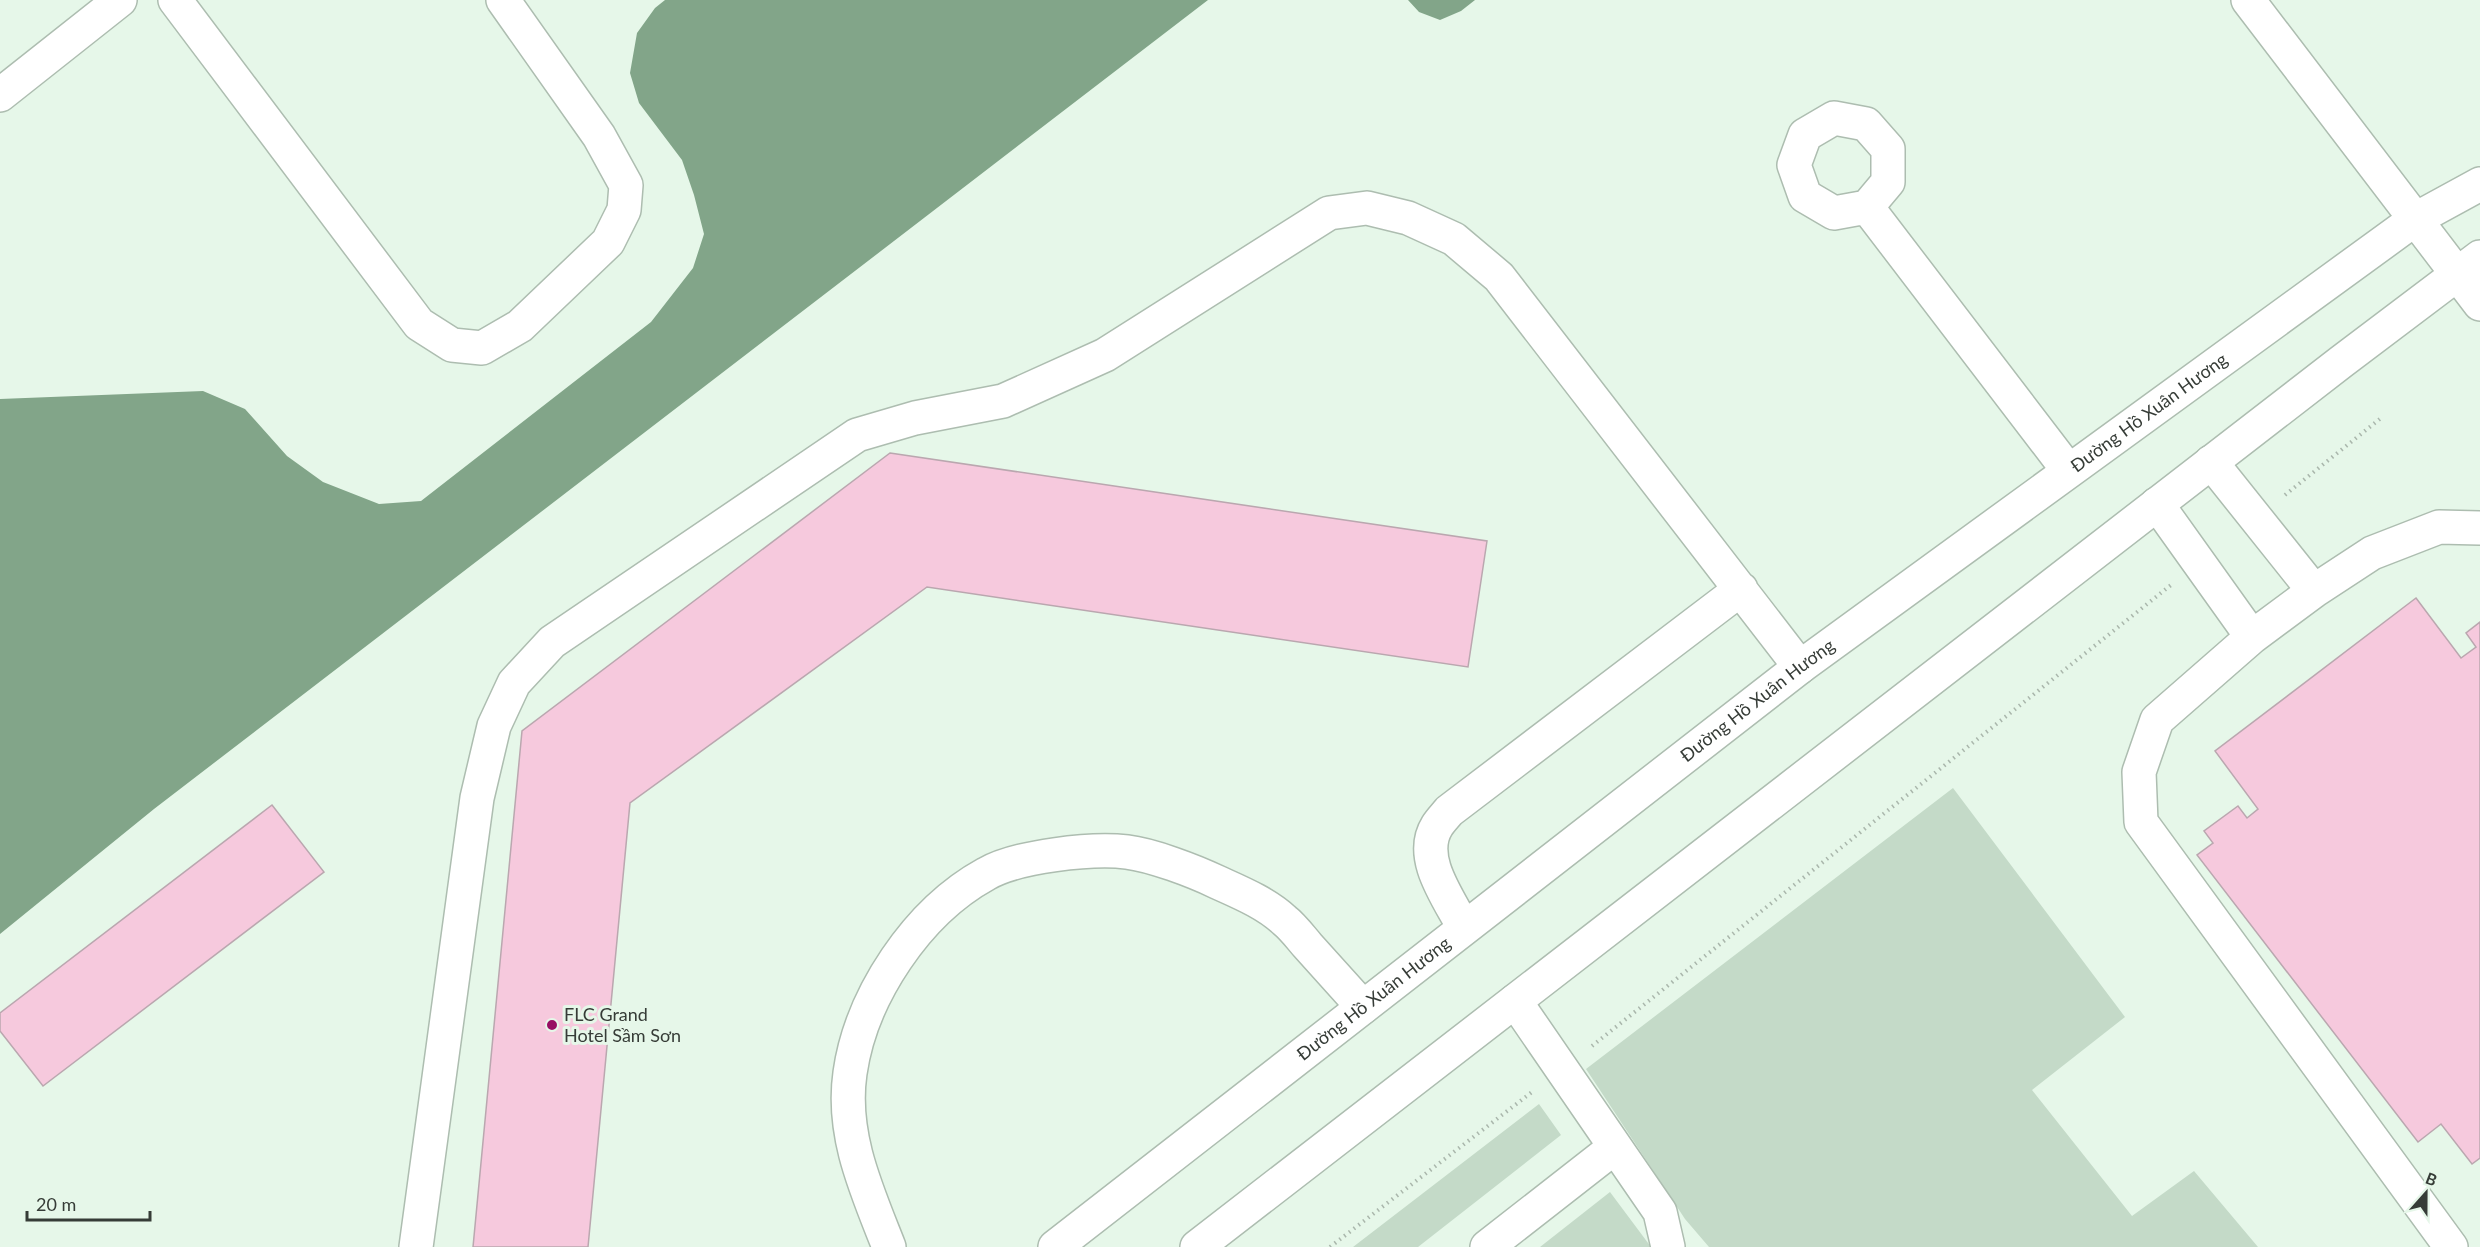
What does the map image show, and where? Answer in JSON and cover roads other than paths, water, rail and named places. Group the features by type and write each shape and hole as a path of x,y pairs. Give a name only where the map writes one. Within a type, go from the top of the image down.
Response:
{"main road":[{"path":"0,95 120,0"},
{"path":"175,0 419,324 452,345 482,348 520,326 608,242 624,210 626,185 599,136 509,2"},
{"path":"2248,0 2414,220 2468,266 2480,304"},
{"name":"Đường Hồ Xuân Hương","path":"1055,1247 1800,667 2414,220 2480,185"},
{"path":"1867,207 2068,470"},
{"path":"416,1247 477,798 494,726 514,682 552,642 857,435 915,418 1003,401 1105,356 1329,213 1367,208 1408,218 1454,239 1499,277 1800,667"},
{"path":"1197,1247 2211,462 2468,266"},
{"path":"2211,462 2314,591"},
{"path":"2157,504 2252,638"},
{"path":"2451,1247 2141,822 2139,772 2157,720 2252,638 2314,591 2372,553 2439,527 2480,528"},
{"path":"1464,928 1432,867 1431,846 1436,827 1449,811 1741,590"},
{"path":"890,1247 862,1180 848,1125 849,1074 860,1027 881,980 908,942 945,904 986,873 1030,859 1076,852 1128,852 1196,872 1243,894 1284,919 1363,1007"},
{"path":"1515,1001 1660,1212 1668,1247"},
{"path":"1487,1247 1616,1147"}],"place":[{"name":"FLC Grand Hotel Sầm Sơn","path":"552,1025"}]}
